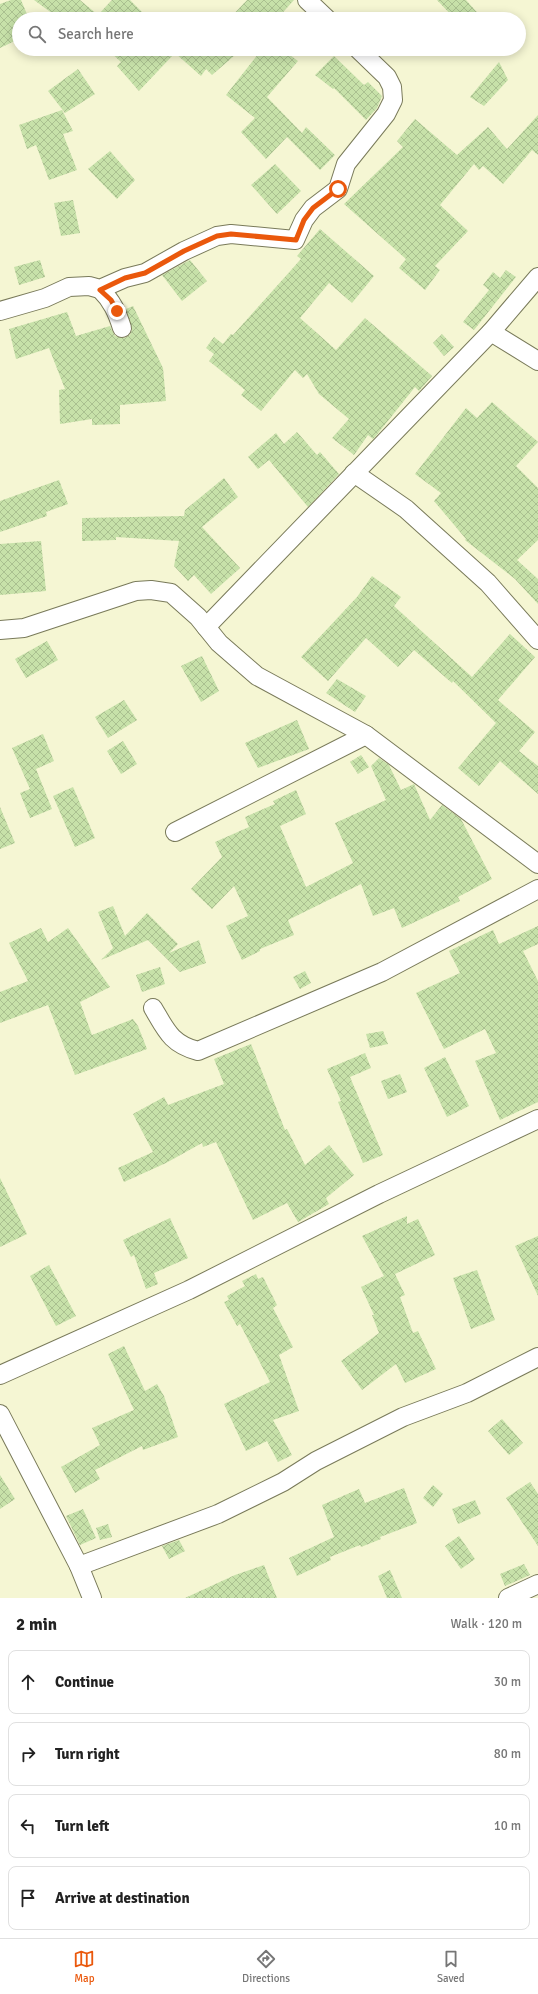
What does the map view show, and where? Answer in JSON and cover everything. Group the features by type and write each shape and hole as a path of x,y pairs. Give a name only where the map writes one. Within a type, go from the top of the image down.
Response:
{"street":[{"path":"307,0 319,12"},
{"path":"100,290 125,278 145,273 184,251 217,236 231,234 296,240 304,220 313,208 338,189 346,164 386,114 394,100 392,87 387,77 365,56"},
{"path":"206,627 491,332 538,277"},
{"path":"0,311 45,298 70,287 89,286 100,290 111,300 117,311 122,328"},
{"path":"491,332 538,361"},
{"path":"354,473 412,514 488,583 538,640"},
{"path":"0,630 24,628 136,591 151,590 171,593 198,617 219,643 257,676 366,735 538,864"},
{"path":"175,832 366,735"},
{"path":"153,1008 168,1032 183,1047 198,1051 382,972 538,889"},
{"path":"0,1375 189,1290 378,1194 538,1119"},
{"path":"79,1566 218,1514 283,1482 316,1461 403,1417 466,1393 538,1357"},
{"path":"0,1414 79,1566 92,1598"},
{"path":"508,1598 538,1584"}],"building":[{"path":"11,0 21,0 26,12 12,12 12,42 0,48 0,4"},
{"path":"34,0 80,0 94,12 50,12"},
{"path":"112,0 130,0 142,12 101,12"},
{"path":"247,0 294,0 283,12 236,12"},
{"path":"437,0 466,0 477,12 448,12"},
{"path":"115,56 172,56 139,91 117,66 121,62"},
{"path":"178,56 234,56 212,75 206,69 201,76"},
{"path":"257,56 291,56 298,61 267,97 302,133 306,127 335,155 320,170 287,137 266,159 241,132 255,118 226,95"},
{"path":"334,56 364,85 368,82 382,96 377,108 366,120 334,88 333,89 315,75"},
{"path":"499,62 508,80 484,106 470,97"},
{"path":"78,69 95,94 65,113 48,91"},
{"path":"62,110 73,131 63,134 77,170 49,180 36,145 27,149 19,125"},
{"path":"538,115 538,155 532,150 503,184 483,166 479,170 474,164 440,205 468,231 435,266 440,270 425,290 399,268 406,259 344,204 403,147 397,141 415,119 457,155 488,127 507,149"},
{"path":"110,151 135,180 117,199 88,169"},
{"path":"275,164 301,191 277,214 251,185"},
{"path":"73,200 80,233 61,236 54,203"},
{"path":"320,229 374,276 352,303 329,283 300,318 336,350 365,318 432,376 419,391 415,387 375,437 373,439 368,435 354,455 332,438 349,419 319,394 307,374 303,378 295,370 261,411 241,395 245,390 209,361 214,354 206,348 214,337 223,344 231,334 233,335 301,259 297,256"},
{"path":"40,260 45,277 19,285 14,267"},
{"path":"190,260 207,281 182,301 162,275"},
{"path":"506,270 516,277 474,330 463,322 489,290 483,285 493,272 500,278"},
{"path":"133,306 163,368 166,401 120,405 120,424 92,425 92,419 60,424 59,390 65,389 49,348 16,359 9,329 67,312 76,336 110,326 115,336 125,338 130,335 132,330 126,309"},
{"path":"442,334 454,347 444,356 433,343"},
{"path":"492,402 538,442 516,466 538,488 538,540 517,560 538,579 538,604 515,579 465,540 466,539 434,501 441,493 415,474 466,408 477,418"},
{"path":"297,432 317,455 320,452 339,474 308,507 269,460 258,469 248,457 276,433 284,444"},
{"path":"224,478 238,497 202,527 240,568 211,594 194,575 188,581 174,566 179,541 116,537 116,540 82,541 82,518 184,516 185,510"},
{"path":"59,480 68,504 46,512 47,516 0,532 0,501"},
{"path":"41,541 46,591 0,595 0,544"},
{"path":"372,576 401,597 394,606 472,677 510,634 535,657 498,700 535,732 519,751 538,766 538,794 500,761 479,786 458,768 496,723 453,681 452,683 414,650 398,667 366,638 328,681 301,657 357,597"},
{"path":"47,641 58,660 26,678 15,659"},
{"path":"202,656 219,691 201,702 181,666"},
{"path":"337,679 366,696 355,712 326,693"},
{"path":"124,700 137,720 108,738 95,717"},
{"path":"297,720 309,749 258,768 245,743"},
{"path":"43,734 54,761 36,769 52,809 30,818 20,793 30,789 12,748"},
{"path":"123,741 137,764 121,774 107,751"},
{"path":"361,755 369,767 358,774 350,762"},
{"path":"379,758 389,765 401,790 414,784 430,820 442,805 461,819 492,879 458,897 460,901 402,928 394,908 373,916 361,884 288,920 294,935 260,949 260,951 242,960 226,926 248,916 234,886 212,909 191,889 222,857 215,842 249,827 245,817 275,804 273,801 296,790 306,814 280,826 306,887 353,863 335,823 386,800 371,766"},
{"path":"73,787 95,838 75,847 53,796"},
{"path":"0,807 15,843 0,849"},
{"path":"113,906 125,936 147,913 178,944 169,953 199,940 206,963 180,972 148,940 101,960 113,948 98,912"},
{"path":"538,926 538,944 523,951 538,981 538,1102 500,1120 475,1061 496,1053 485,1029 444,1049 416,993 460,973 449,951 493,930 499,944"},
{"path":"41,928 48,942 68,928 110,987 80,1002 92,1035 133,1019 138,1026 147,1049 75,1075 48,1005 0,1023 0,992 28,981 9,943"},
{"path":"160,967 165,984 142,992 136,975"},
{"path":"305,971 311,983 300,989 293,977"},
{"path":"383,1031 388,1044 370,1048 366,1034"},
{"path":"251,1044 285,1130 287,1129 305,1165 329,1145 354,1175 326,1198 329,1204 298,1222 287,1203 253,1220 216,1142 203,1147 202,1143 166,1163 124,1182 118,1168 153,1152 133,1114 164,1097 168,1105 224,1084 214,1059"},
{"path":"365,1053 371,1068 350,1077 383,1155 363,1163 338,1102 341,1101 327,1069"},
{"path":"445,1057 469,1106 447,1117 424,1068"},
{"path":"400,1074 407,1092 388,1099 381,1081"},
{"path":"0,1178 27,1234 0,1247"},
{"path":"407,1216 407,1224 418,1219 435,1255 395,1274 405,1295 400,1297 413,1333 418,1331 436,1369 405,1383 396,1364 362,1390 341,1361 379,1333 372,1315 374,1315 361,1287 384,1276 362,1236"},
{"path":"170,1218 188,1258 154,1273 158,1284 146,1289 134,1255 131,1257 123,1240"},
{"path":"538,1236 538,1296 515,1246"},
{"path":"49,1265 76,1316 56,1326 30,1276"},
{"path":"477,1270 495,1320 471,1329 453,1278"},
{"path":"256,1274 258,1279 263,1277 277,1305 273,1308 293,1347 279,1355 299,1411 273,1420 292,1455 278,1462 267,1441 246,1451 224,1404 270,1382 240,1324 237,1326 224,1302 229,1300 227,1296 245,1286 242,1281"},
{"path":"124,1346 145,1391 157,1384 164,1396 178,1437 143,1450 142,1446 95,1470 100,1479 75,1493 61,1467 100,1445 92,1428 134,1410 108,1354"},
{"path":"502,1419 523,1443 509,1455 488,1431"},
{"path":"0,1475 15,1499 0,1509"},
{"path":"530,1482 538,1494 538,1546 506,1498"},
{"path":"433,1485 443,1494 433,1507 423,1498"},
{"path":"404,1488 417,1523 380,1537 381,1539 361,1547 360,1545 330,1557 331,1560 297,1576 289,1558 334,1537 322,1505 359,1489 365,1503"},
{"path":"475,1500 481,1514 458,1524 452,1509"},
{"path":"83,1509 96,1538 80,1545 66,1516"},
{"path":"108,1524 112,1537 100,1540 96,1528"},
{"path":"459,1536 475,1559 461,1569 445,1546"},
{"path":"179,1540 185,1551 169,1559 162,1546"},
{"path":"524,1564 530,1575 505,1586 500,1574"},
{"path":"264,1565 277,1598 185,1598 235,1575"},
{"path":"390,1570 402,1598 387,1598 378,1576"}],"route":[{"path":"117,311 111,300 100,290 125,278 145,273 184,251 217,236 231,234 296,240 301,231 304,220 313,208 338,189"}]}
